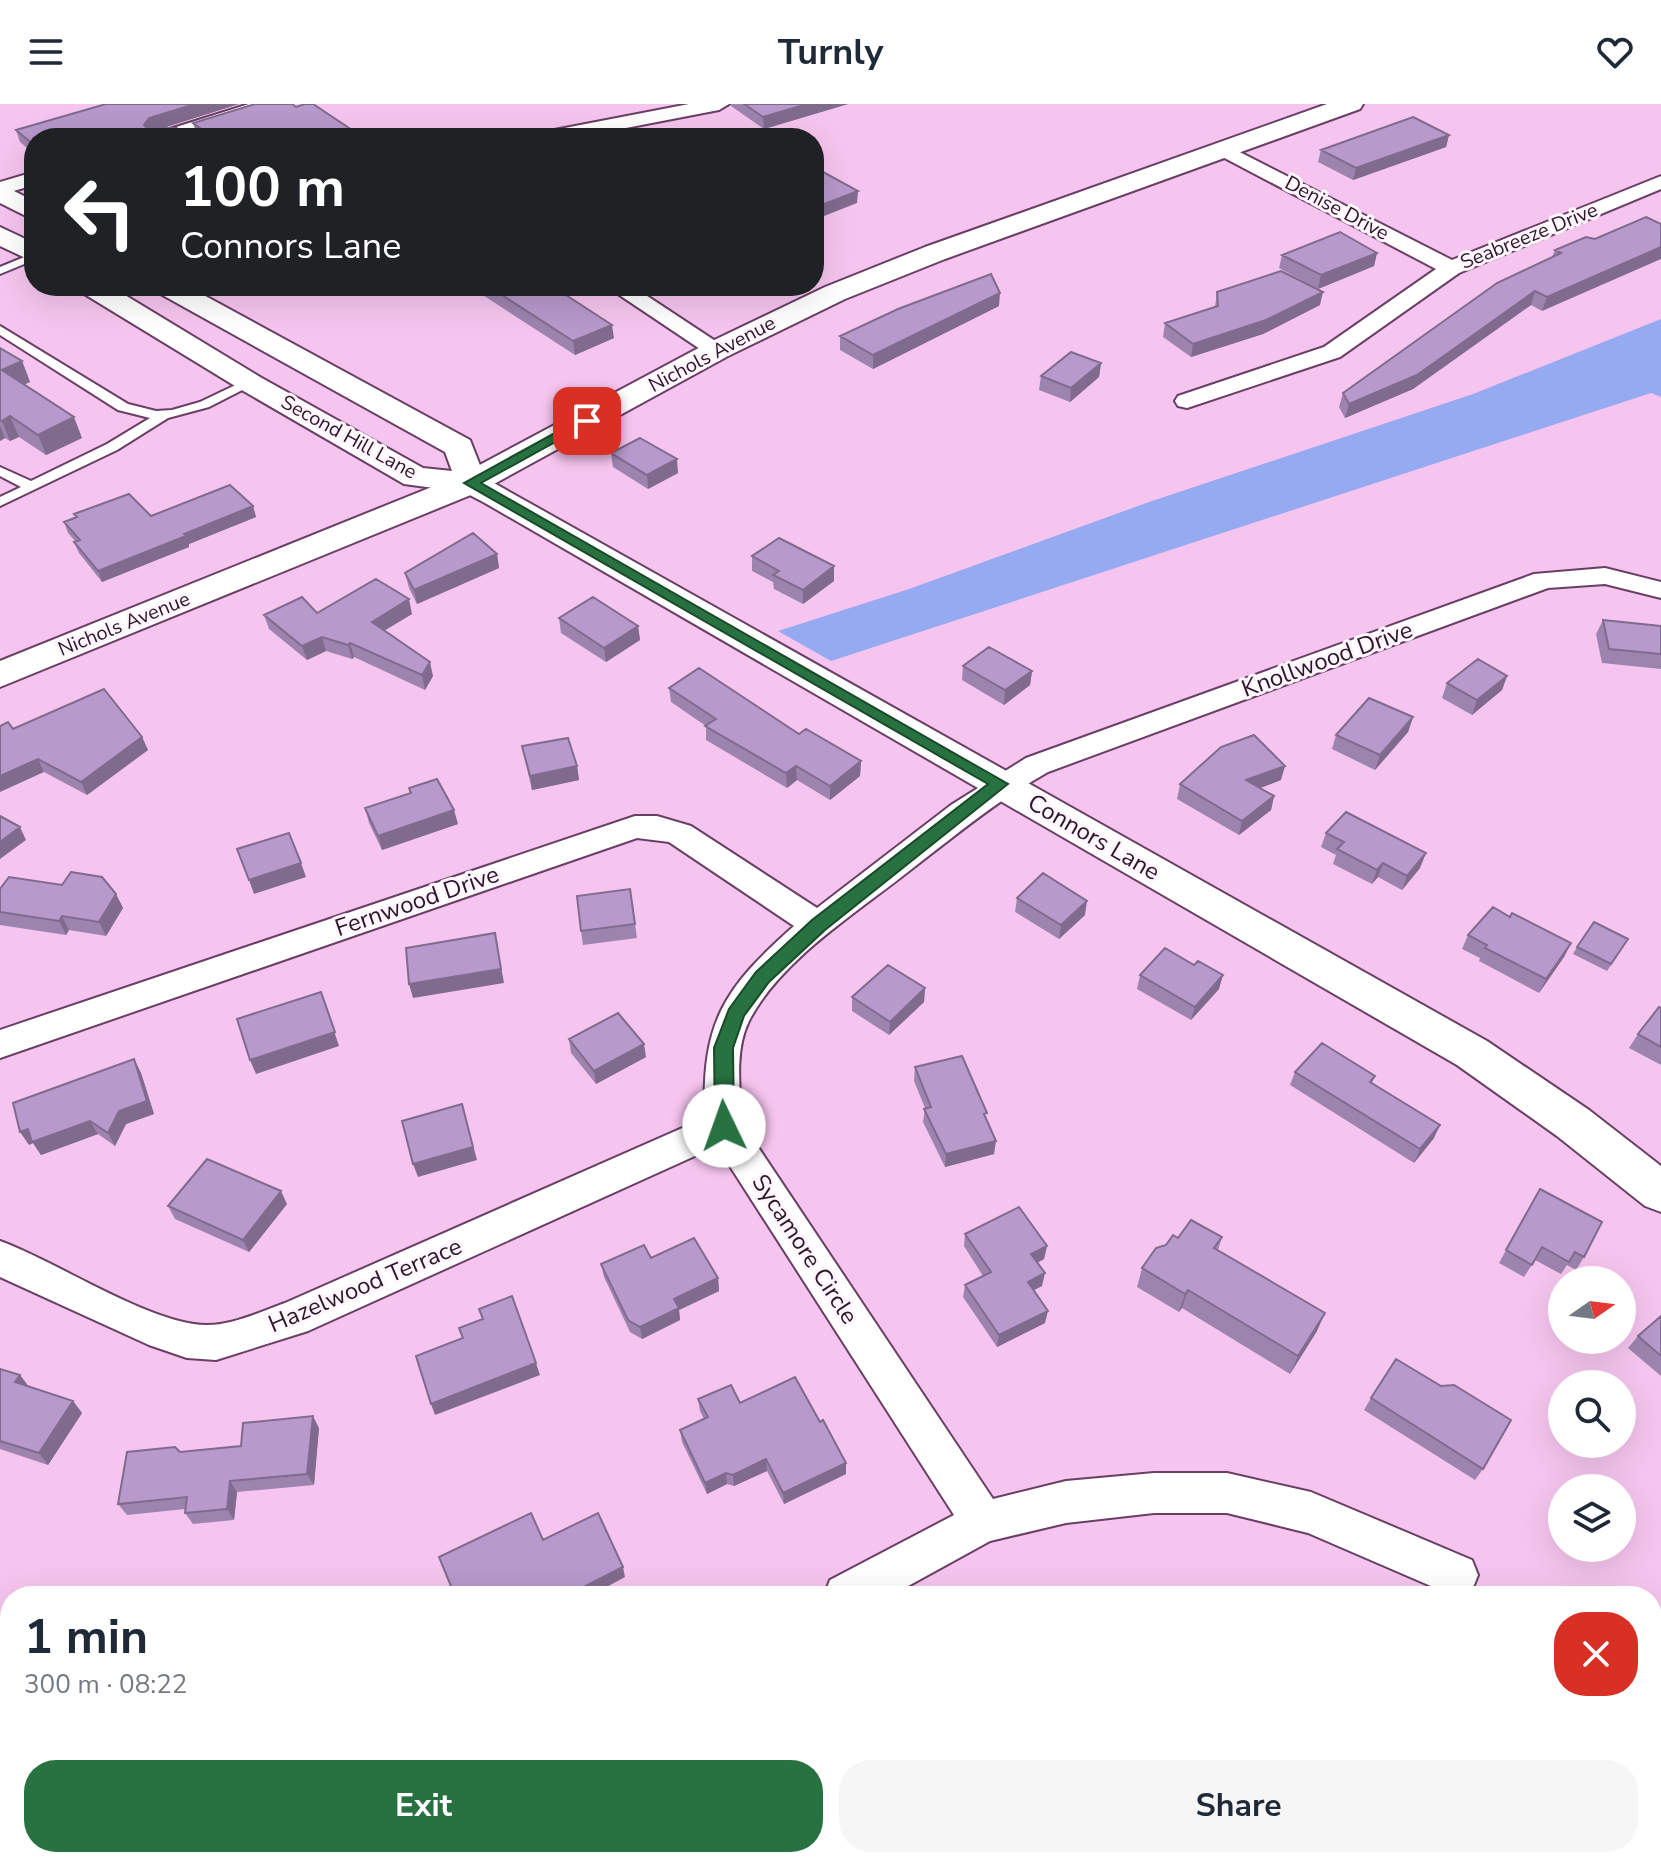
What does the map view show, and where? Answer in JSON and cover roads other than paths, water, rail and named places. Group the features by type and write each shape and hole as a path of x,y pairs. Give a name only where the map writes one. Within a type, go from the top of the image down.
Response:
{"main road":[{"name":"Nichols Avenue","path":"0,675 471,483 717,350 811,304 935,253 1351,104"}],"street":[{"path":"193,128 269,104"},
{"path":"587,128 670,109 719,104"},
{"name":"Denise Drive","path":"1222,149 1451,268"},
{"path":"0,191 24,182"},
{"name":"Seabreeze Drive","path":"1187,401 1332,352 1451,268 1661,182"},
{"path":"0,191 24,206"},
{"path":"0,235 24,249"},
{"name":"Second Hill Lane","path":"119,296 250,383 415,477 471,483 459,447 185,296"},
{"path":"633,296 717,350"},
{"name":"Second Hill Lane","path":"250,383 299,360"},
{"name":"Connors Lane","path":"471,483 1472,1053 1573,1123 1661,1192"},
{"name":"Knollwood Drive","path":"1000,784 1052,760 1544,580 1605,576 1661,590"},
{"path":"724,1126 724,1048 735,1014 763,977 818,925 1000,784"},
{"name":"Fernwood Drive","path":"0,1044 635,827 657,827 680,834 818,925"},
{"name":"Hazelwood Terrace","path":"0,1258 143,1324 203,1343 242,1336 294,1318 724,1126"},
{"name":"Sycamore Circle","path":"724,1126 983,1522"},
{"path":"865,1586 983,1522 1066,1502 1154,1493 1227,1493 1311,1513 1456,1575"}],"lane":[{"path":"0,271 24,260"},
{"path":"0,330 123,407 139,413 165,414 206,404 250,383"},
{"path":"0,502 112,447 165,414"},
{"path":"0,471 32,487"}]}
